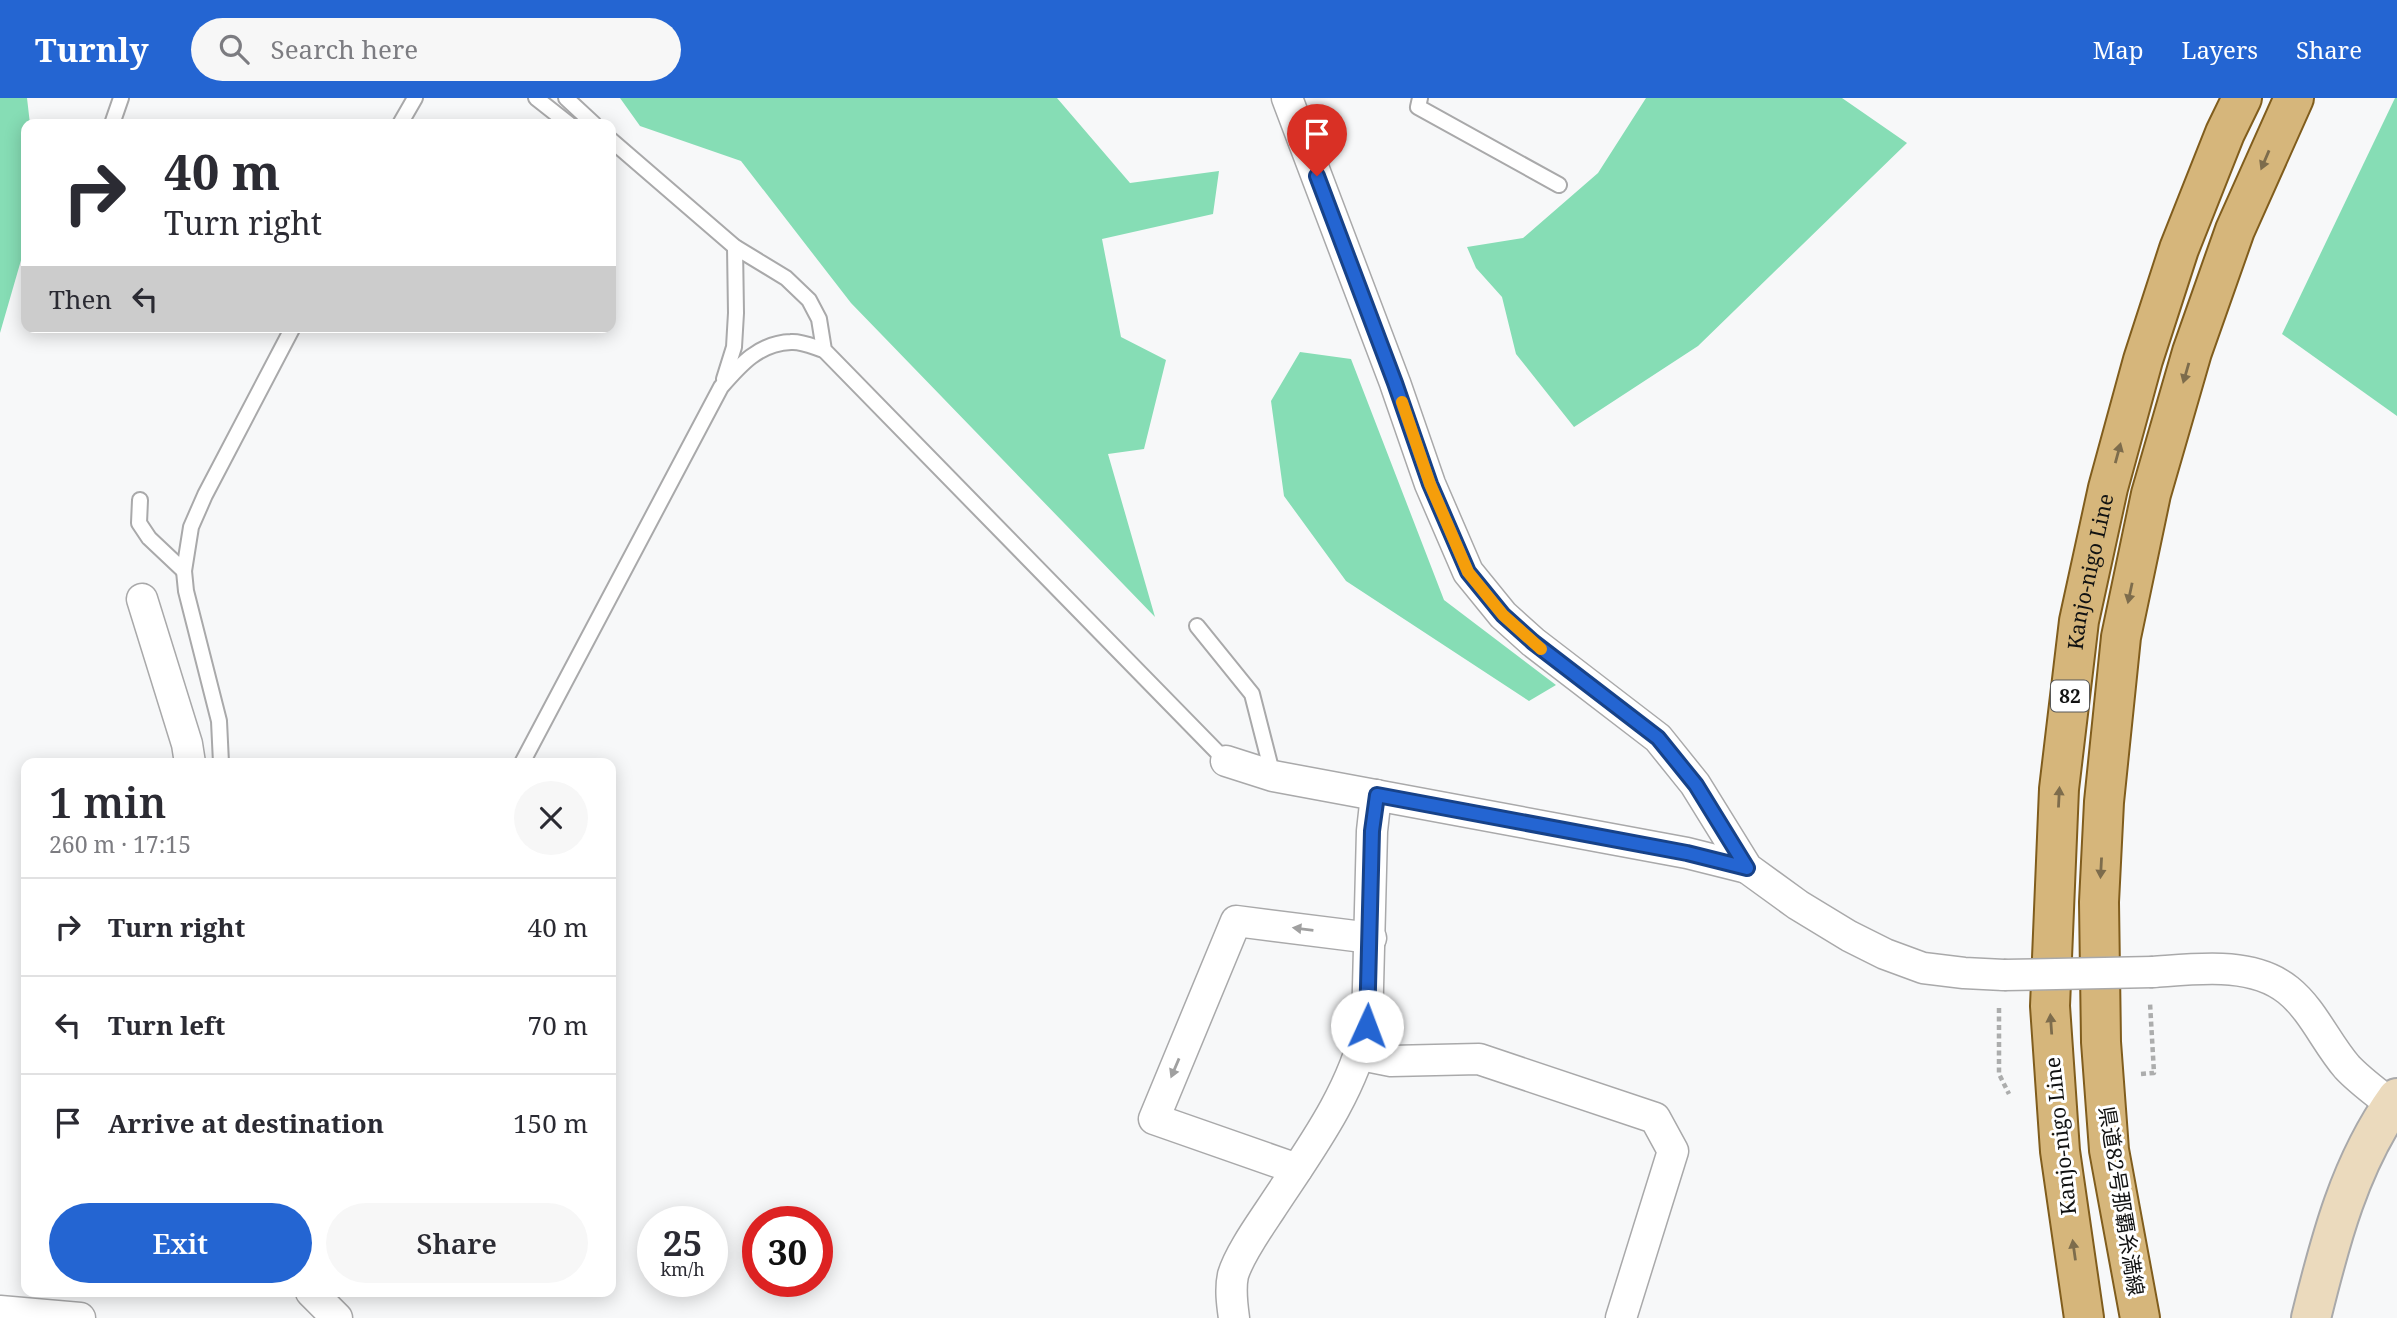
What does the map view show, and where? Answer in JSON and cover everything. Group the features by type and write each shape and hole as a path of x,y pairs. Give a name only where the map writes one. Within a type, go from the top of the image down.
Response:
{"main road":[{"name":"Kanjo-nigo Line","path":"2084,1318 2060,1151 2050,1006 2059,789 2079,621 2108,488 2143,360 2179,249 2225,133 2242,98"},
{"name":"Kanjo-nigo Line","path":"2102,1042 2099,902 2104,803 2121,637 2145,520 2192,352 2235,230 2294,98"},
{"name":"県道82号那覇糸満線","path":"2102,1042 2109,1150 2140,1318"},
{"path":"2311,1318 2330,1242 2347,1195 2366,1148 2394,1102"}],"street":[{"path":"1287,98 1395,383 1430,484 1468,572 1503,615 1533,642 1658,738 1696,785 1747,868 1798,905 1849,936 1885,954 1923,968 1964,974 2151,982 2206,968 2250,973 2270,979 2288,989 2299,1001 2346,1066 2394,1102"},
{"path":"142,599 189,758"},
{"path":"1226,761 1273,775 1674,851 1747,868"},
{"path":"1234,1318 1231,1299 1233,1275 1253,1236 1326,1125 1361,1055 1367,1026 1372,831 1377,795"},
{"path":"1297,1169 1154,1119 1237,920 1371,938"},
{"path":"1361,1055 1391,1061 1479,1059 1655,1118 1674,1151 1621,1318"},
{"path":"316,1297 337,1318"},
{"path":"0,1311 80,1318"}],"lane":[{"path":"114,119 121,98"},
{"path":"403,119 415,98"},
{"path":"536,98 563,119"},
{"path":"566,98 589,119"},
{"path":"1420,98 1418,107 1559,185"},
{"path":"616,145 734,247 786,278 809,300 819,319 824,350"},
{"path":"616,159 633,161"},
{"path":"525,758 721,387 734,347 734,247"},
{"path":"221,758 219,721 186,591 184,571 191,527 290,333"},
{"path":"721,387 744,361 764,349 791,342 824,350 1226,761"},
{"path":"140,500 139,523 149,538 184,571"},
{"path":"1197,626 1252,694 1273,775"}],"path":[{"path":"2141,1074 2154,1073 2151,982"},
{"path":"1999,1005 1999,1074 2009,1094"}],"green space":[{"path":"0,98 27,98 29,119 21,119 21,260 0,333"},
{"path":"620,98 1057,98 1130,183 1219,171 1213,214 1102,239 1121,337 1166,360 1144,449 1108,454 1155,617 851,303 741,161 640,126"},
{"path":"1646,98 1842,98 1907,143 1698,346 1574,427 1516,354 1502,297 1476,268 1467,247 1523,238 1598,173"},
{"path":"2397,98 2397,416 2282,334"},
{"path":"1300,352 1351,359 1444,600 1556,685 1529,701 1346,581 1284,496 1271,401"}],"slow traffic":[{"path":"1402,402 1430,484 1468,572 1503,615 1541,649"}],"route":[{"path":"1317,176 1430,484 1468,572 1503,615 1533,642 1658,738 1696,785 1747,868 1687,853 1377,795 1372,831 1367,1026"}]}
